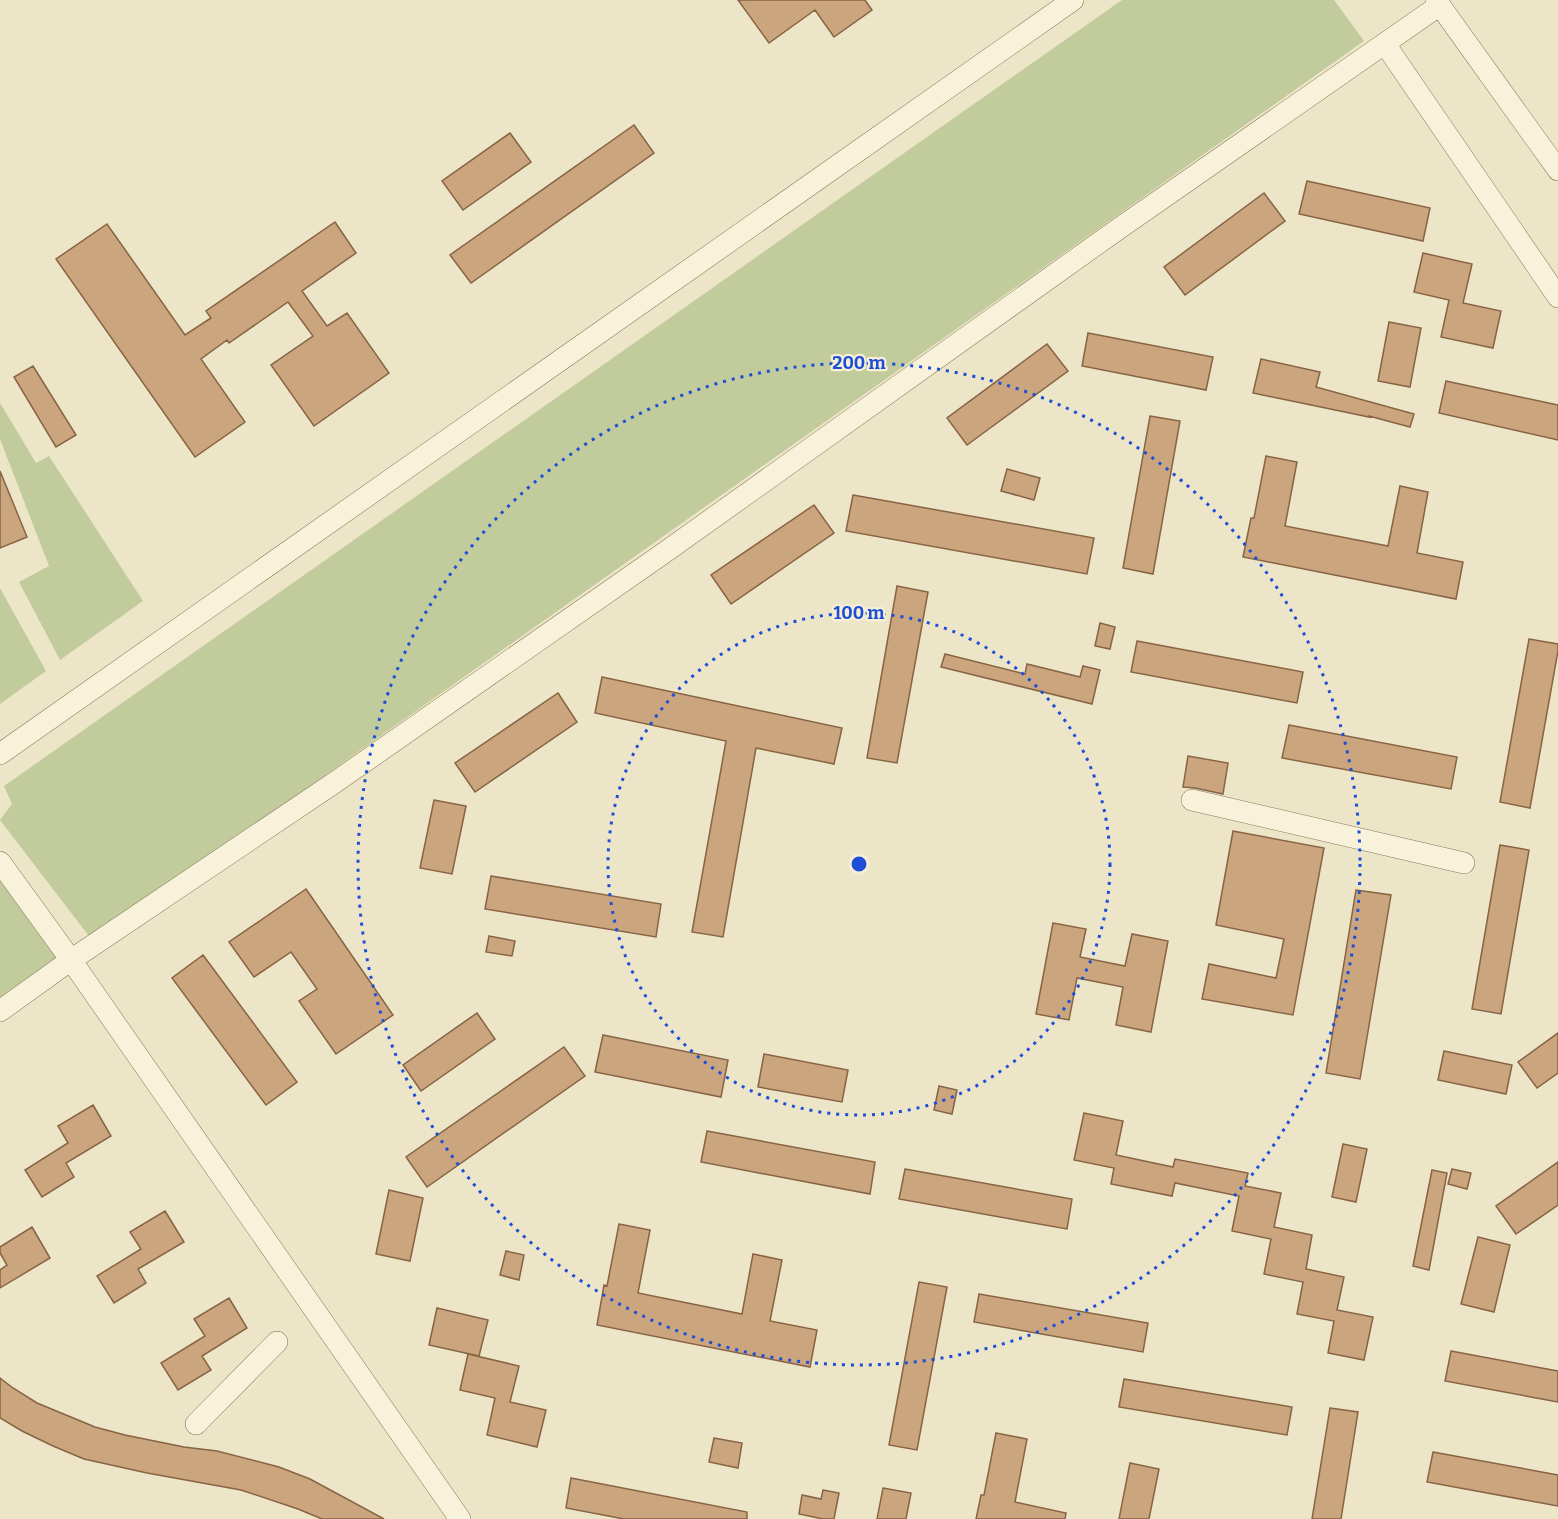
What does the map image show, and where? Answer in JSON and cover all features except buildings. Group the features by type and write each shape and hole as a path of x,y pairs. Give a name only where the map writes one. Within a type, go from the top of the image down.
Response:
{"street":[{"path":"0,754 1073,0"},
{"path":"0,1011 334,783 661,555 1114,232 1384,44 1438,3 1558,170"},
{"path":"1384,44 1558,297"},
{"path":"1192,801 1464,863"},
{"path":"0,862 72,960 460,1519"},
{"path":"196,1424 277,1342"}],"green space":[{"path":"1122,0 1334,0 1364,41 92,940 0,820 12,804 4,786"},
{"path":"0,403 36,463 49,456 143,601 60,660 19,582 49,566 0,439"},
{"path":"0,588 46,671 0,704"},
{"path":"0,862 71,960 0,1011"}]}
